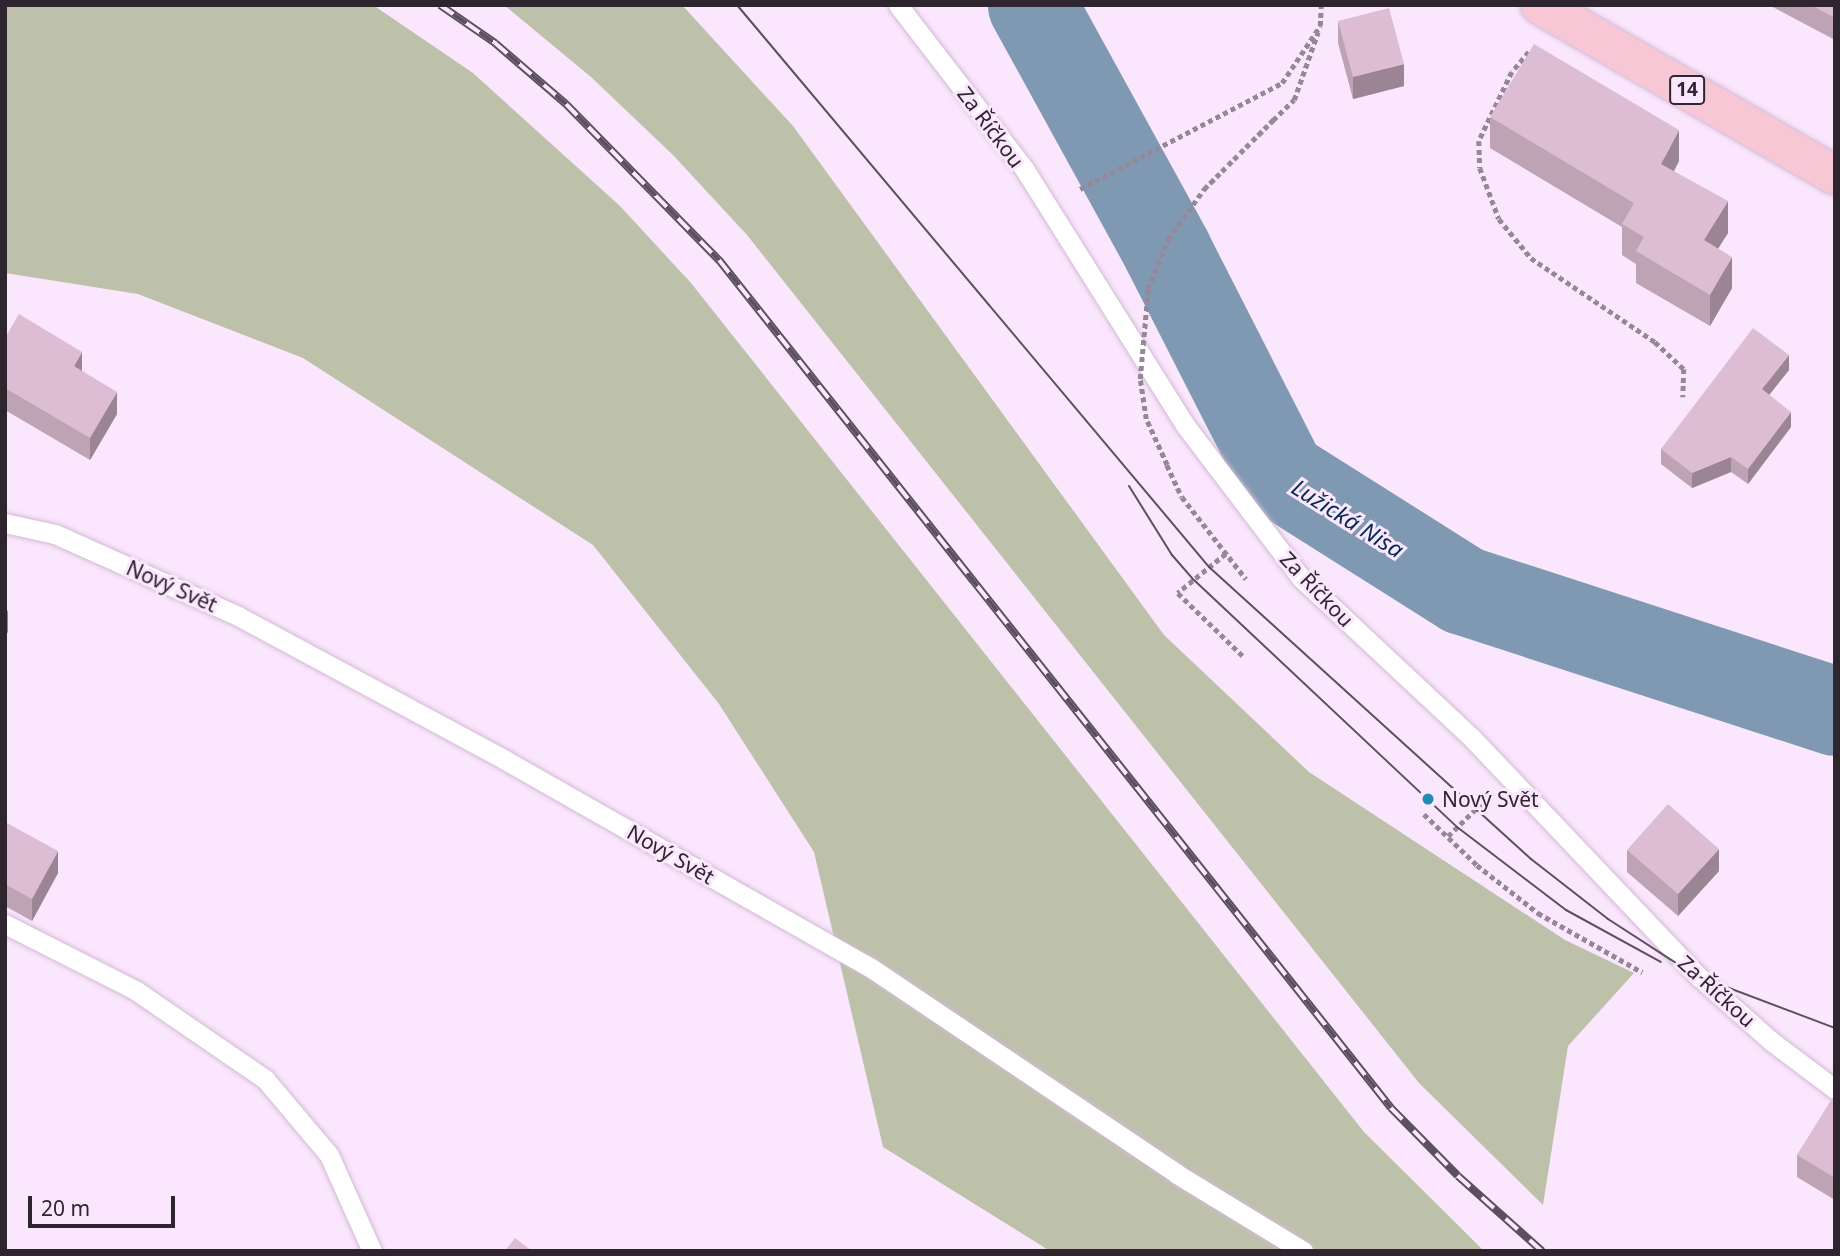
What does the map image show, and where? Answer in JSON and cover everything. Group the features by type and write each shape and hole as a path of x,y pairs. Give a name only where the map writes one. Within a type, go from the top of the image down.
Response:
{"main road":[{"name":"14","path":"1549,11 1835,175"}],"lane":[{"name":"Za Říčkou","path":"898,5 1024,170 1185,425 1301,578 1472,738 1699,977 1771,1041 1835,1089"},
{"name":"Nový Svět","path":"5,523 55,534 238,616 517,767 872,968 1177,1174 1303,1251"},
{"path":"5,924 135,990 265,1079 329,1156 372,1251"}],"path":[{"path":"1246,579 1182,498 1146,419 1140,379 1148,289 1168,239 1204,189 1294,100 1320,26 1321,5"},
{"path":"1549,11 1512,72 1479,141 1480,168 1499,219 1531,258 1655,342 1684,369 1683,397"},
{"path":"1068,195 1167,146 1282,83 1320,26"},
{"path":"1226,554 1178,593 1244,657"},
{"path":"1448,836 1488,797"},
{"path":"1424,814 1538,913 1648,974"}],"green space":[{"path":"5,5 373,5 473,73 620,206 691,283 1364,1132 1484,1251 1050,1251 883,1147 814,852 719,704 593,545 303,358 138,294 5,273"},
{"path":"504,5 682,5 793,126 1164,635 1309,772 1565,940 1634,973 1568,1046 1543,1205 1419,1083 747,235 673,155 591,77"}],"building":[{"path":"1811,5 1835,5 1835,18"},
{"path":"1389,8 1404,64 1353,77 1338,21"},
{"path":"1534,44 1679,130 1661,164 1728,201 1704,240 1732,257 1710,295 1636,251 1644,237 1622,224 1634,203 1490,117"},
{"path":"19,314 82,352 74,366 117,392 90,438 5,388 5,338"},
{"path":"1753,328 1789,355 1762,389 1791,412 1748,469 1731,457 1692,473 1661,449"},
{"path":"1668,804 1719,849 1678,894 1627,850"},
{"path":"5,822 58,851 32,899 5,884"},
{"path":"1833,1097 1835,1098 1835,1178 1797,1155"},
{"path":"515,1238 532,1251 505,1251"}],"waterway":[{"name":"Lužická Nisa","path":"1032,5 1167,251 1281,475 1463,590 1835,711"}],"tram line":[{"path":"737,5 1209,567 1531,859 1608,919 1693,974"},
{"path":"1129,486 1172,555 1194,580 1457,827 1566,910 1661,962"},
{"path":"1684,971 1835,1028"}],"railway":[{"path":"440,5 495,43 566,104 719,260 1391,1108 1458,1176 1542,1251"}],"place":[{"name":"Nový Svět","path":"1428,799"}]}
